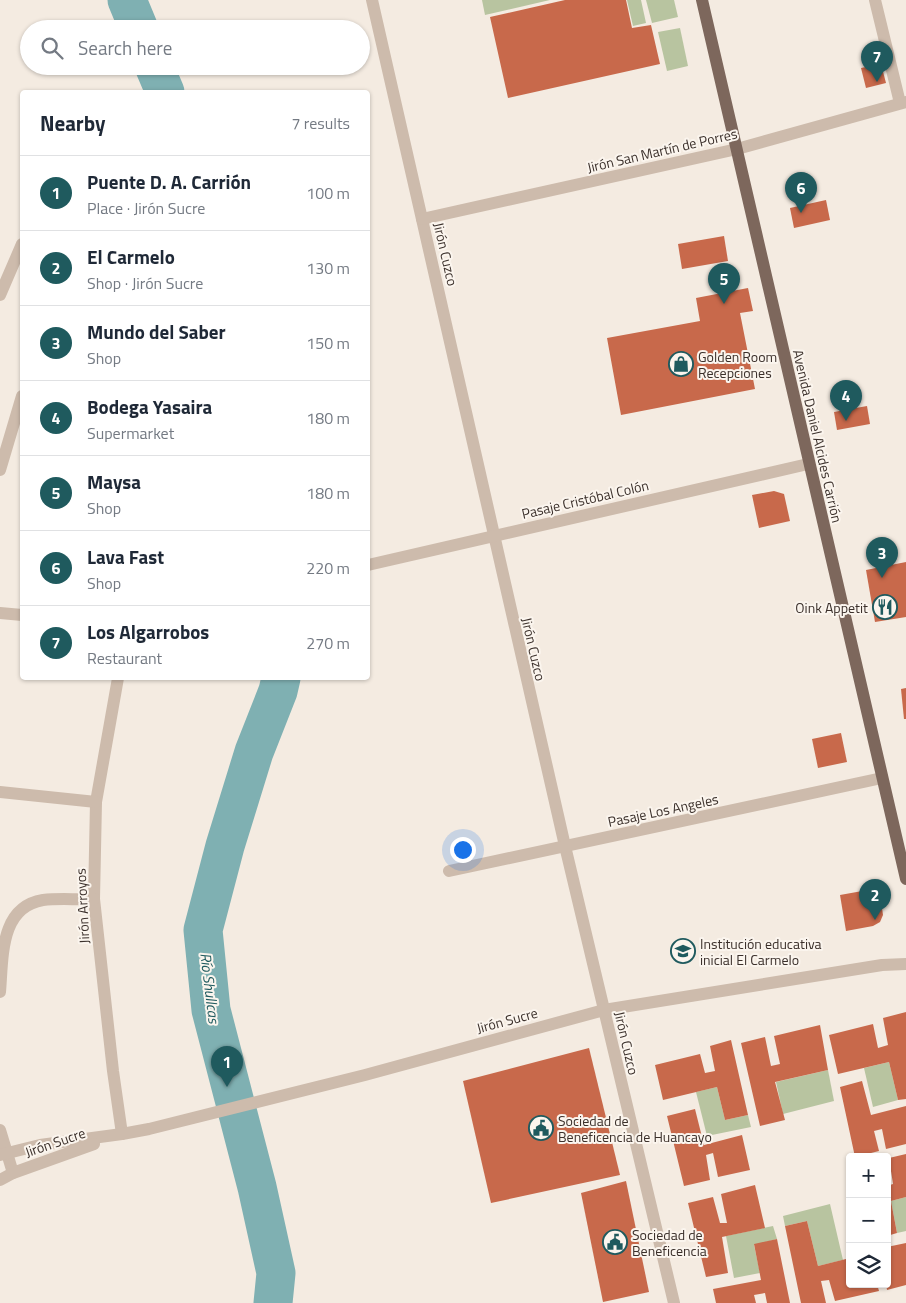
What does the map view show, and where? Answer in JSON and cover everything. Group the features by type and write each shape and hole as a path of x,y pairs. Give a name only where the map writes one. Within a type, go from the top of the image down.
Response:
{"main road":[{"name":"Avenida Daniel Alcides Carrión","path":"702,0 808,464 906,879"}],"street":[{"name":"Jirón Cuzco","path":"372,0 493,536 674,1303"},
{"path":"875,0 903,103"},
{"name":"Jirón San Martín de Porres","path":"422,219 737,150 903,103"},
{"path":"0,295 20,249"},
{"path":"0,470 20,403"},
{"name":"Pasaje Cristóbal Colón","path":"370,565 808,464"},
{"path":"0,613 20,615"},
{"name":"Jirón Arroyos","path":"118,680 96,802 94,899 122,1134"},
{"name":"Pasaje Los Angeles","path":"449,870 882,778"},
{"path":"0,792 96,802"},
{"path":"0,992 4,941 9,922 19,910 29,904 44,900 94,899"},
{"name":"Jirón Sucre","path":"4,1154 40,1145 150,1129 365,1075 604,1010 882,965 906,964"},
{"path":"0,1130 4,1154 13,1173"},
{"name":"Jirón Sucre","path":"0,1180 13,1173 122,1134"}],"green space":[{"path":"482,0 550,0 485,15"},
{"path":"627,0 641,0 646,23 633,26"},
{"path":"646,0 674,0 678,17 652,23"},
{"path":"680,28 688,66 667,71 658,32"},
{"path":"889,1062 898,1100 873,1107 864,1068"},
{"path":"828,1070 834,1101 783,1114 776,1082"},
{"path":"717,1087 725,1120 748,1115 751,1127 707,1136 696,1092"},
{"path":"906,1197 906,1231 897,1233 891,1201"},
{"path":"830,1204 843,1260 818,1266 807,1221 785,1226 783,1216"},
{"path":"773,1226 777,1239 754,1245 760,1273 734,1278 726,1236"}],"building":[{"path":"565,0 626,0 632,28 651,25 660,64 508,98 490,17"},
{"path":"881,64 886,83 866,88 861,68"},
{"path":"826,200 830,220 794,228 790,208"},
{"path":"724,236 728,261 682,269 678,244"},
{"name":"Golden Room Recepciones","path":"748,288 753,311 740,313 755,389 621,415 607,338 700,321 696,298"},
{"path":"867,406 870,424 837,430 834,412"},
{"path":"774,491 784,494 790,521 759,528 752,495"},
{"path":"906,562 906,617 875,622 866,570"},
{"path":"906,688 906,719 904,719 901,689"},
{"path":"841,733 847,762 818,768 812,739"},
{"path":"879,888 883,915 880,922 873,926 846,931 840,895"},
{"path":"906,1012 906,1099 898,1100 889,1062 838,1074 829,1035 873,1024 878,1048 888,1045 883,1018"},
{"path":"820,1025 828,1070 775,1082 785,1120 760,1126 741,1043 765,1037 771,1066 780,1064 774,1036"},
{"path":"731,1040 748,1115 725,1120 717,1087 663,1100 655,1065 700,1054 705,1073 715,1071 710,1046"},
{"name":"Sociedad de Beneficencia de Huancayo","path":"589,1048 620,1175 491,1203 463,1081"},
{"path":"862,1081 871,1115 906,1106 906,1144 886,1149 882,1129 874,1131 879,1151 854,1153 840,1087"},
{"path":"695,1109 704,1145 742,1135 750,1170 718,1177 713,1153 706,1155 710,1180 684,1186 667,1116"},
{"path":"906,1154 906,1197 891,1201 891,1185 893,1184 891,1158"},
{"name":"Sociedad de Beneficencia","path":"626,1181 649,1292 603,1302 581,1193"},
{"path":"755,1185 765,1228 722,1237 728,1273 706,1277 688,1203 713,1197 720,1223 727,1223 721,1194"},
{"path":"891,1201 897,1233 891,1235"},
{"path":"807,1221 818,1266 846,1259 846,1288 878,1288 879,1291 835,1301 829,1280 821,1281 826,1303 801,1303 785,1226"},
{"path":"777,1239 790,1303 767,1303 765,1293 754,1295 756,1303 716,1303 713,1289 761,1280 754,1244"},
{"path":"906,1243 906,1285 887,1290 887,1288 891,1288 891,1246"}],"waterway":[{"name":"Río Shullcas","path":"127,0 135,20"},
{"name":"Río Shullcas","path":"158,75 164,90"},
{"name":"Río Shullcas","path":"273,1303 276,1273 257,1187 211,1010 203,930 225,846 254,752 281,680"}],"place":[{"name":"Los Algarrobos","path":"877,82"},
{"name":"Lava Fast","path":"801,213"},
{"name":"Maysa","path":"724,304"},
{"name":"Golden Room Recepciones","path":"681,364"},
{"name":"Bodega Yasaira","path":"846,421"},
{"name":"Mundo del Saber","path":"882,578"},
{"name":"Oink Appetit","path":"885,607"},
{"name":"El Carmelo","path":"875,920"},
{"name":"Institución educativa inicial El Carmelo","path":"683,951"},
{"name":"Puente D. A. Carrión","path":"227,1087"},
{"name":"Sociedad de Beneficencia de Huancayo","path":"541,1128"},
{"name":"Sociedad de Beneficencia","path":"615,1242"}]}
